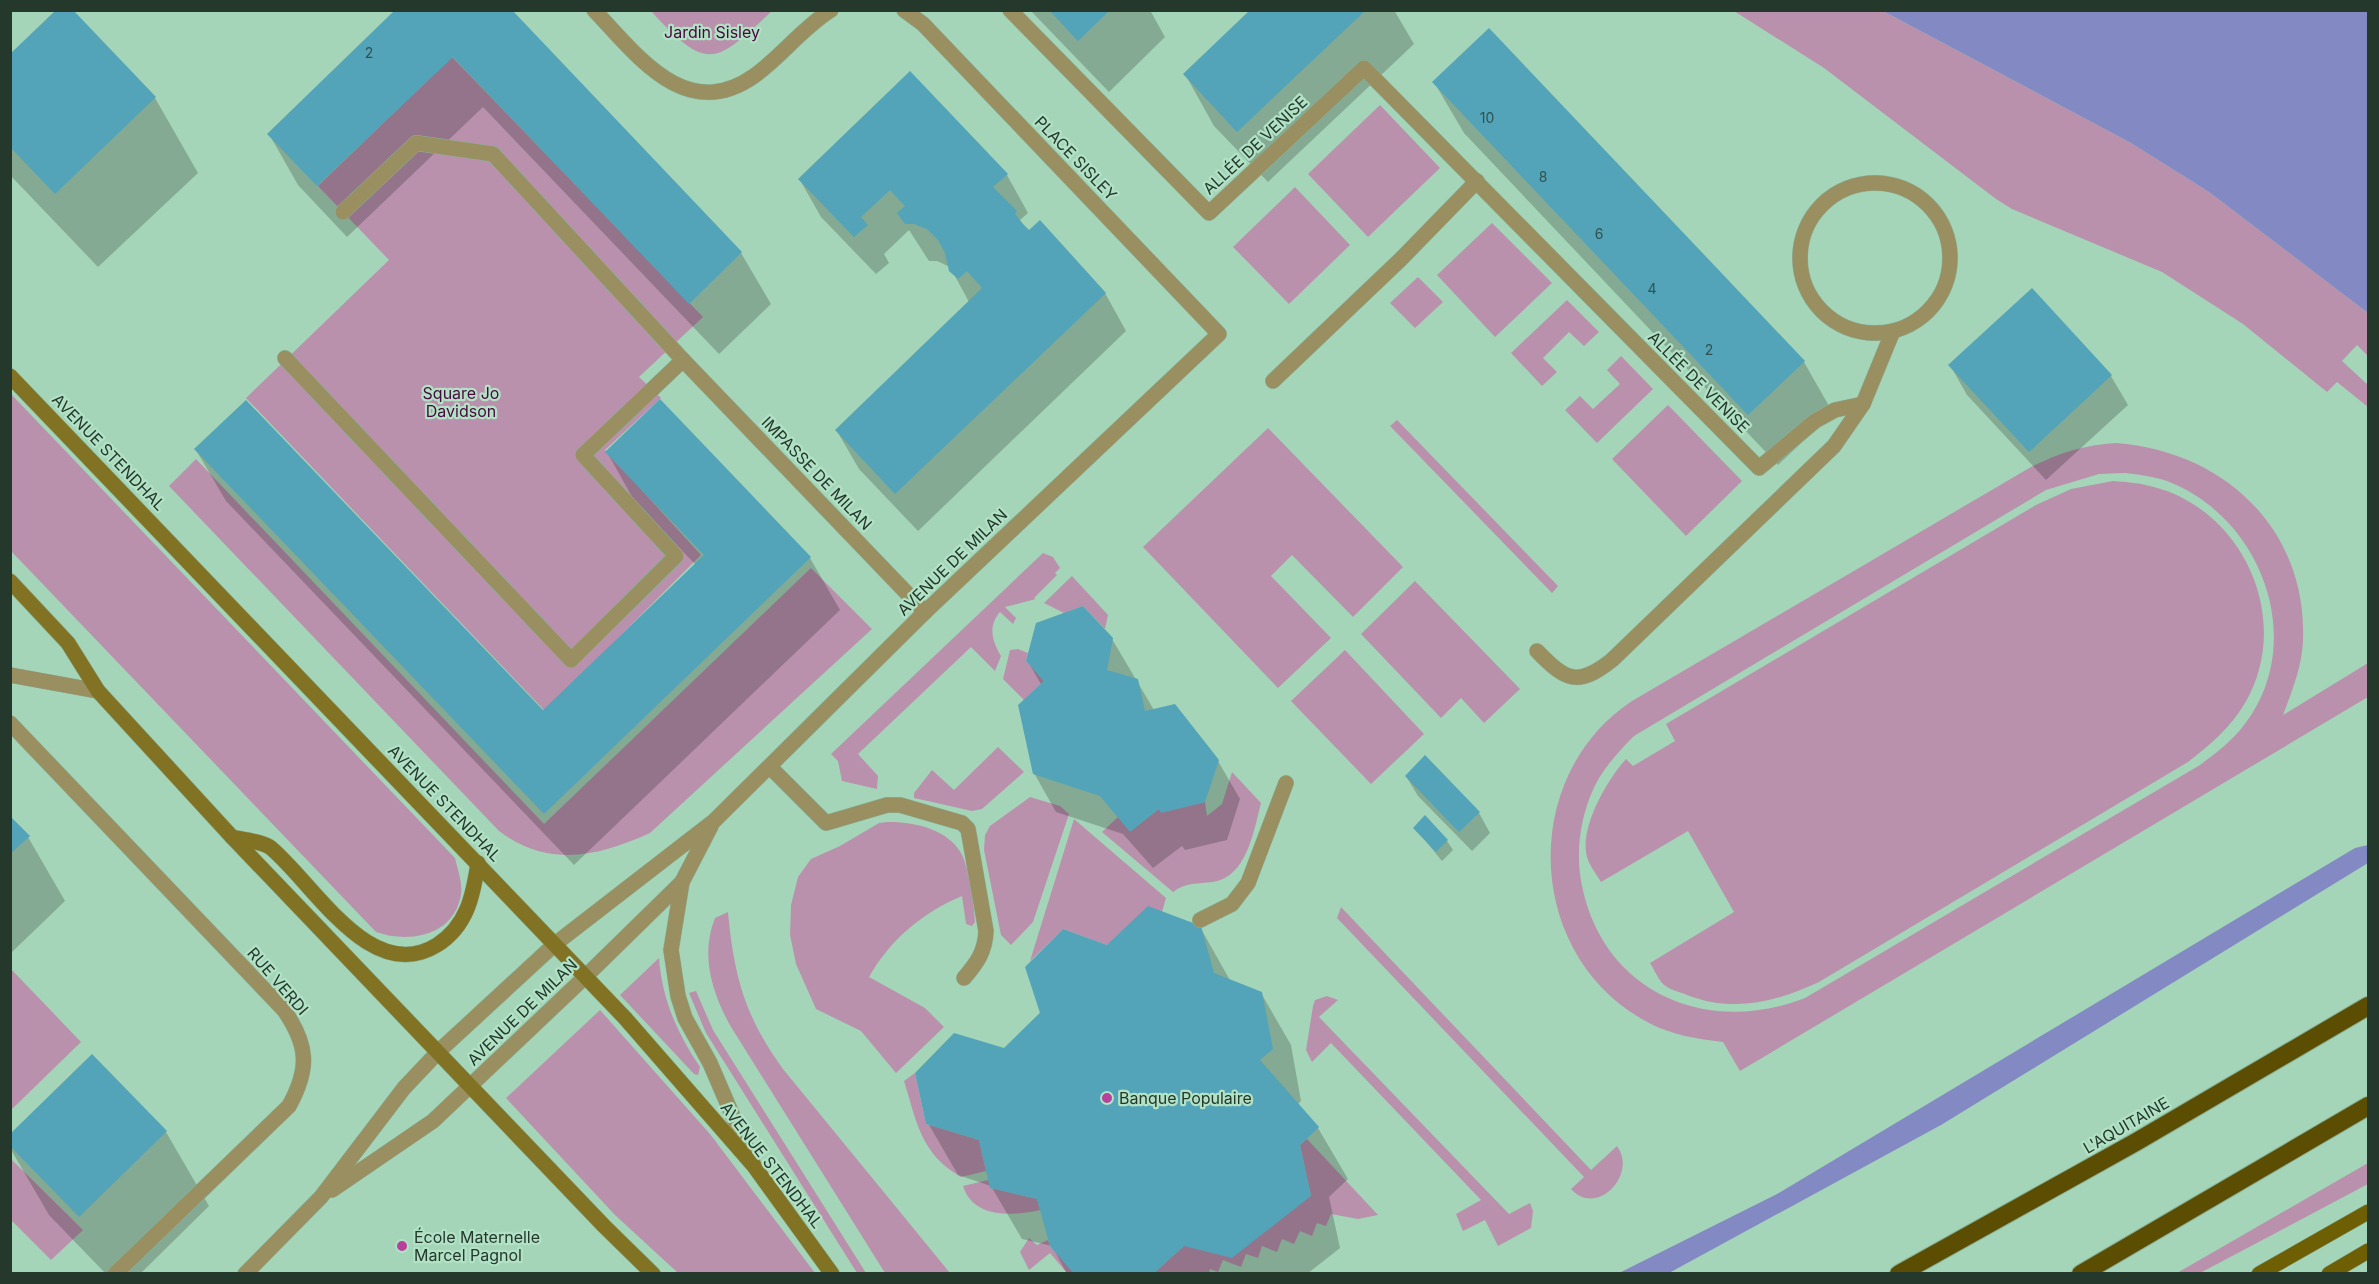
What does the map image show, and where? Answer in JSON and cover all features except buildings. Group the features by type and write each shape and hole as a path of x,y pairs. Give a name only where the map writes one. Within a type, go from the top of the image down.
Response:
{"highway":[{"name":"L'AQUITAINE","path":"1899,1274 2126,1148 2368,1006"},
{"path":"2081,1274 2368,1106"}],"main road":[{"path":"2259,1274 2368,1212"},
{"path":"2329,1274 2368,1251"}],"street":[{"path":"594,10 642,61 669,82 685,89 718,92 752,77 831,10"},
{"name":"PLACE SISLEY","path":"904,10 923,24 1219,334"},
{"name":"ALLÉE DE VENISE","path":"1010,10 1209,213 1364,68 1759,468 1815,421 1835,410 1863,404"},
{"name":"IMPASSE DE MILAN","path":"344,212 416,143 494,154 683,360 926,612"},
{"path":"1273,381 1401,259 1477,181"},
{"path":"1538,651 1566,676 1586,677 1597,672 1834,446 1863,404 1893,331 1920,318 1940,295 1949,266 1946,236 1936,216 1921,199 1887,184 1865,184 1843,190 1825,202 1811,218 1802,239 1800,261 1804,283 1814,302 1830,318 1849,328 1871,333 1893,331"},
{"name":"AVENUE DE MILAN","path":"245,1274 321,1197 404,1088 439,1051 555,944 714,820 926,612 1219,334"},
{"path":"285,358 571,660 676,556 583,456 683,360"},
{"name":"AVENUE STENDHAL","path":"10,376 586,976 680,1078 754,1166 832,1274"},
{"path":"10,581 68,643 98,691 232,837 653,1274"},
{"path":"10,675 98,691"},
{"name":"RUE VERDI","path":"10,723 284,1010 298,1030 304,1055 302,1082 289,1106 115,1274"},
{"path":"770,767 826,823 887,805 900,805 962,823 968,828 986,931 985,947 977,963 964,978"},
{"path":"1200,920 1232,904 1248,883 1286,783"},
{"name":"AVENUE DE MILAN","path":"321,1197 433,1121 586,976 682,882 714,820"},
{"path":"232,837 269,846 363,942 400,957 420,955 453,933 464,918 474,894 478,863"},
{"path":"682,882 671,950 678,996 685,1018 710,1063 754,1166"}],"green space":[{"name":"Jardin Sisley","path":"651,11 772,11 737,42 724,51 712,54 699,52 686,45"},
{"path":"1734,11 1883,11 2131,143 2209,192 2368,313 2368,356 2357,345 2342,361 2368,385 2368,407 2337,382 2327,392 2243,324 2162,272 2012,209 1824,68"},
{"name":"Square Jo Davidson","path":"452,57 703,317 639,377 661,398 605,450 701,555 545,711 246,398 389,260 318,186"},
{"path":"1380,105 1440,168 1368,237 1308,174"},
{"path":"1295,187 1350,245 1289,304 1233,247"},
{"path":"1492,223 1552,283 1495,337 1437,275"},
{"path":"1418,277 1443,302 1415,328 1390,303"},
{"path":"1567,300 1599,332 1584,346 1569,332 1543,358 1557,372 1542,386 1511,353"},
{"path":"1621,356 1653,389 1597,443 1565,410 1580,396 1593,409 1620,384 1607,370"},
{"path":"10,393 455,858 461,894 455,912 447,922 438,929 414,936 401,937 376,932 11,551"},
{"path":"1668,405 1742,481 1686,536 1612,459"},
{"path":"1397,420 1558,586 1552,593 1390,426"},
{"path":"1268,428 1403,567 1353,617 1292,555 1271,576 1331,638 1278,688 1143,547"},
{"path":"2116,443 2155,449 2191,461 2223,479 2251,502 2274,531 2291,563 2301,600 2303,640 2299,669 2283,715 2368,663 2368,697 1740,1071 1723,1042 1667,1031 1649,1023 1608,994 1578,956 1559,913 1551,866 1554,819 1569,774 1595,734 1632,701 2031,467 2072,450","holes":["2125,473 2174,484 2205,502 2232,527 2252,556 2266,589 2273,623 2272,659 2263,693 2244,725 2234,736 2200,765 1805,998 1767,1009 1729,1012 1693,1007 1660,994 1631,974 1608,948 1590,914 1580,874 1579,849 1582,824 1593,789 1607,767 1634,736 2046,490 2099,474"]},
{"path":"196,459 544,824 811,568 872,629 650,833 592,853 573,855 536,850 518,843 499,831 169,486"},
{"path":"2113,481 2154,487 2186,500 2213,519 2235,544 2252,573 2261,605 2264,638 2259,671 2245,703 2227,728 2188,762 1819,982 1770,1000 1738,1004 1704,1000 1664,985 1650,963 1734,912 1688,831 1601,882 1587,857 1587,832 1596,805 1626,759 1633,766 1675,741 1666,724 2036,505 2071,489"},
{"path":"1043,553 1053,557 1060,568 1055,573 1057,575 1034,598 1036,599 1005,607 1016,618 1013,624 1000,612 996,618 992,629 1001,656 995,671 971,647 858,754 878,776 877,789 842,781 838,761 831,754"},
{"path":"1072,576 1108,615 1105,629 1083,606 1064,613 1044,603"},
{"path":"1415,581 1520,689 1484,723 1461,698 1441,718 1361,634"},
{"path":"1018,649 1028,653 1026,661 1044,681 1024,700 1003,679 1010,650"},
{"path":"1345,650 1424,734 1371,784 1291,701"},
{"path":"998,747 1024,772 982,809 972,811 914,798 914,793 932,770 954,790"},
{"path":"1232,772 1261,803 1247,851 1234,871 1225,878 1187,885 1173,892 1102,832 1118,817 1130,831 1159,809 1162,812 1205,802 1207,816 1222,804"},
{"path":"1030,797 1060,806 1069,814 1033,922 1011,945 1001,935 984,850 985,835 990,826"},
{"path":"1074,819 1166,898 1162,912 1107,945 1063,929 1030,961"},
{"path":"879,823 907,823 929,828 955,845 966,867 975,922 972,926 966,924 962,896 934,910 897,939 869,977 925,1008 944,1027 896,1073 861,1031 816,1009 796,964 790,935 791,905 798,877 811,859 840,846"},
{"path":"1341,907 1591,1170 1617,1146 1622,1157 1622,1169 1619,1180 1612,1189 1603,1196 1592,1198 1581,1197 1571,1189 1584,1177 1337,918"},
{"path":"728,912 738,976 750,1013 770,1050 783,1069 950,1273 885,1273 731,1027 718,1001 708,960 708,946 715,918"},
{"path":"659,958 667,1002 684,1041 700,1067 698,1075 694,1074 620,995"},
{"path":"11,969 81,1042 11,1110"},
{"path":"696,991 713,1030 866,1273 857,1273 706,1033 689,993"},
{"path":"1327,996 1338,1000 1319,1017 1509,1214 1530,1203 1533,1211 1531,1228 1498,1246 1485,1220 1463,1231 1456,1214 1481,1200 1331,1043 1312,1062 1306,1050 1313,1006 1315,1000"},
{"path":"600,1010 710,1134 815,1273 678,1273 615,1215 506,1098"},
{"path":"915,1073 926,1124 979,1140 986,1171 961,1177 948,1168 929,1148 917,1124 904,1081"},
{"path":"1307,1139 1378,1215 1358,1219 1331,1214 1326,1226 1317,1223 1312,1236 1300,1231 1294,1244 1282,1239 1277,1252 1262,1246 1258,1258 1246,1254 1241,1267 1223,1260 1218,1272 1210,1269 1209,1273 1153,1274 1184,1246 1311,1196 1300,1145"},
{"path":"10,1158 83,1230 51,1260 11,1220"},
{"path":"2368,1163 2368,1184 2200,1273 2177,1273"},
{"path":"988,1180 991,1188 1037,1199 1040,1210 1007,1214 985,1210 976,1205 968,1197 963,1186"},
{"path":"1029,1238 1037,1245 1048,1240 1050,1246 1074,1273 1067,1273 1050,1253 1029,1270 1020,1252"}],"water":[{"path":"1883,11 2368,11 2368,313 2209,192 2131,143"},
{"path":"2368,845 2368,863 1941,1125 1669,1273 1619,1273 1777,1194 2355,848"}],"place":[{"name":"Banque Populaire","path":"1107,1098"},
{"name":"École Maternelle Marcel Pagnol","path":"402,1246"}]}
